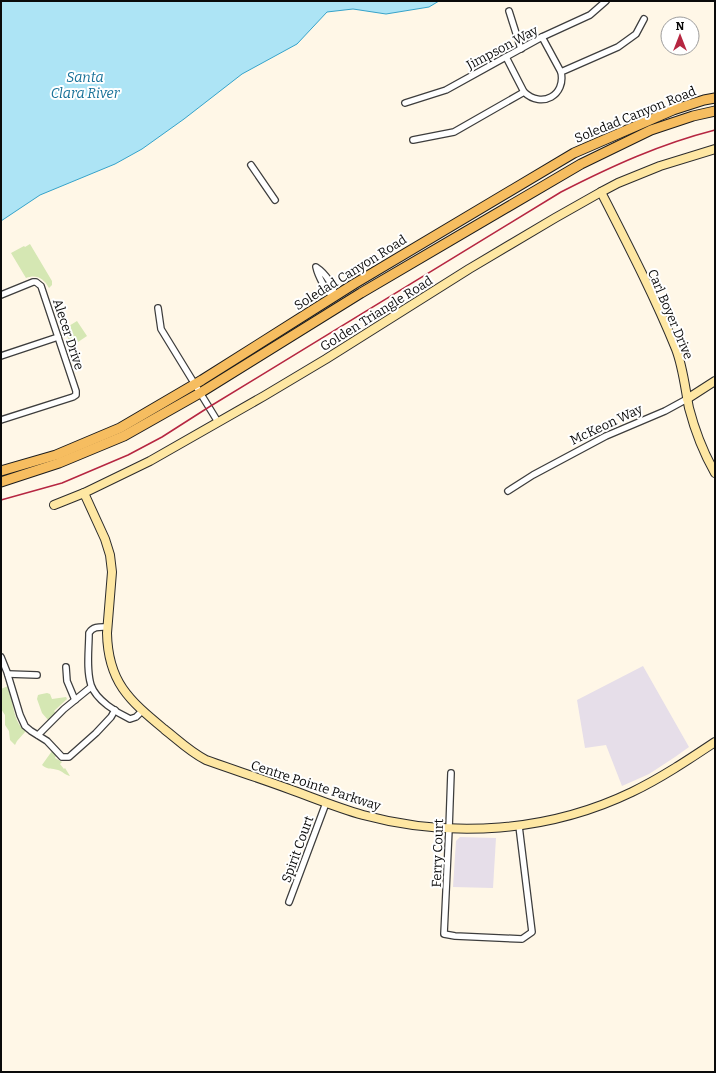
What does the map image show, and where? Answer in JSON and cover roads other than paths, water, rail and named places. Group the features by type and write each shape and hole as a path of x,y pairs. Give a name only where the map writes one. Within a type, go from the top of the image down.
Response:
{"main road":[{"name":"Soledad Canyon Road","path":"1,471 56,455 120,428 195,384 334,297 578,153 673,110 715,98"},
{"name":"Soledad Canyon Road","path":"1,482 59,463 124,436 200,393 346,302 588,160 651,130 715,111"},
{"path":"554,180 565,168 577,159 578,153 651,130"},
{"path":"297,333 304,324 332,306 335,300 334,297 346,297 395,269 418,259"}],"street":[{"name":"Jimpson Way","path":"405,103 446,90 542,37 590,15 606,1"},
{"path":"509,12 522,49"},
{"path":"561,72 618,47 636,34 644,19"},
{"path":"506,57 524,92 531,98 542,100 550,98 558,92 562,84 562,77 561,72 542,37"},
{"path":"413,140 454,132 524,92"},
{"name":"Golden Triangle Road","path":"54,505 84,493 150,461 264,396 320,363 469,269 601,192 618,183 660,166 715,149"},
{"path":"251,165 275,200"},
{"name":"Carl Boyer Drive","path":"601,192 662,317 676,350 692,418 700,442 715,473"},
{"path":"316,267 323,272 335,291 334,297 330,294 317,274 316,267"},
{"name":"Alecer Drive","path":"1,295 26,284 36,282 41,286 76,391 76,396 1,420"},
{"path":"158,308 161,329 218,422"},
{"path":"1,356 58,337"},
{"name":"McKeon Way","path":"508,491 533,475 606,436 665,411 715,381"},
{"name":"Centre Pointe Parkway","path":"84,493 105,539 110,555 112,572 107,627 107,647 110,662 117,680 128,696 142,711 191,752 206,760 363,815 415,825 449,829 492,828 519,826 545,821 570,815 613,801 666,775 715,742"},
{"path":"107,627 93,628 90,633 88,667 91,687 105,704 130,719 136,717 142,711"},
{"path":"1,657 25,726 51,745 60,755 66,758 96,733 111,717 115,710"},
{"path":"66,667 69,688 75,700"},
{"path":"8,674 37,674"},
{"path":"38,735 91,687"},
{"name":"Ferry Court","path":"451,773 444,934 454,936 522,939 532,932 519,826"},
{"name":"Spirit Court","path":"289,902 326,803"}],"water":[{"name":"Santa Clara River","path":"1,1 439,1 429,7 386,14 353,9 327,12 297,44 242,74 142,149 115,164 40,195 1,221"}],"railway":[{"path":"1,500 62,483 128,455 162,437 561,192 636,156 715,130"}]}
